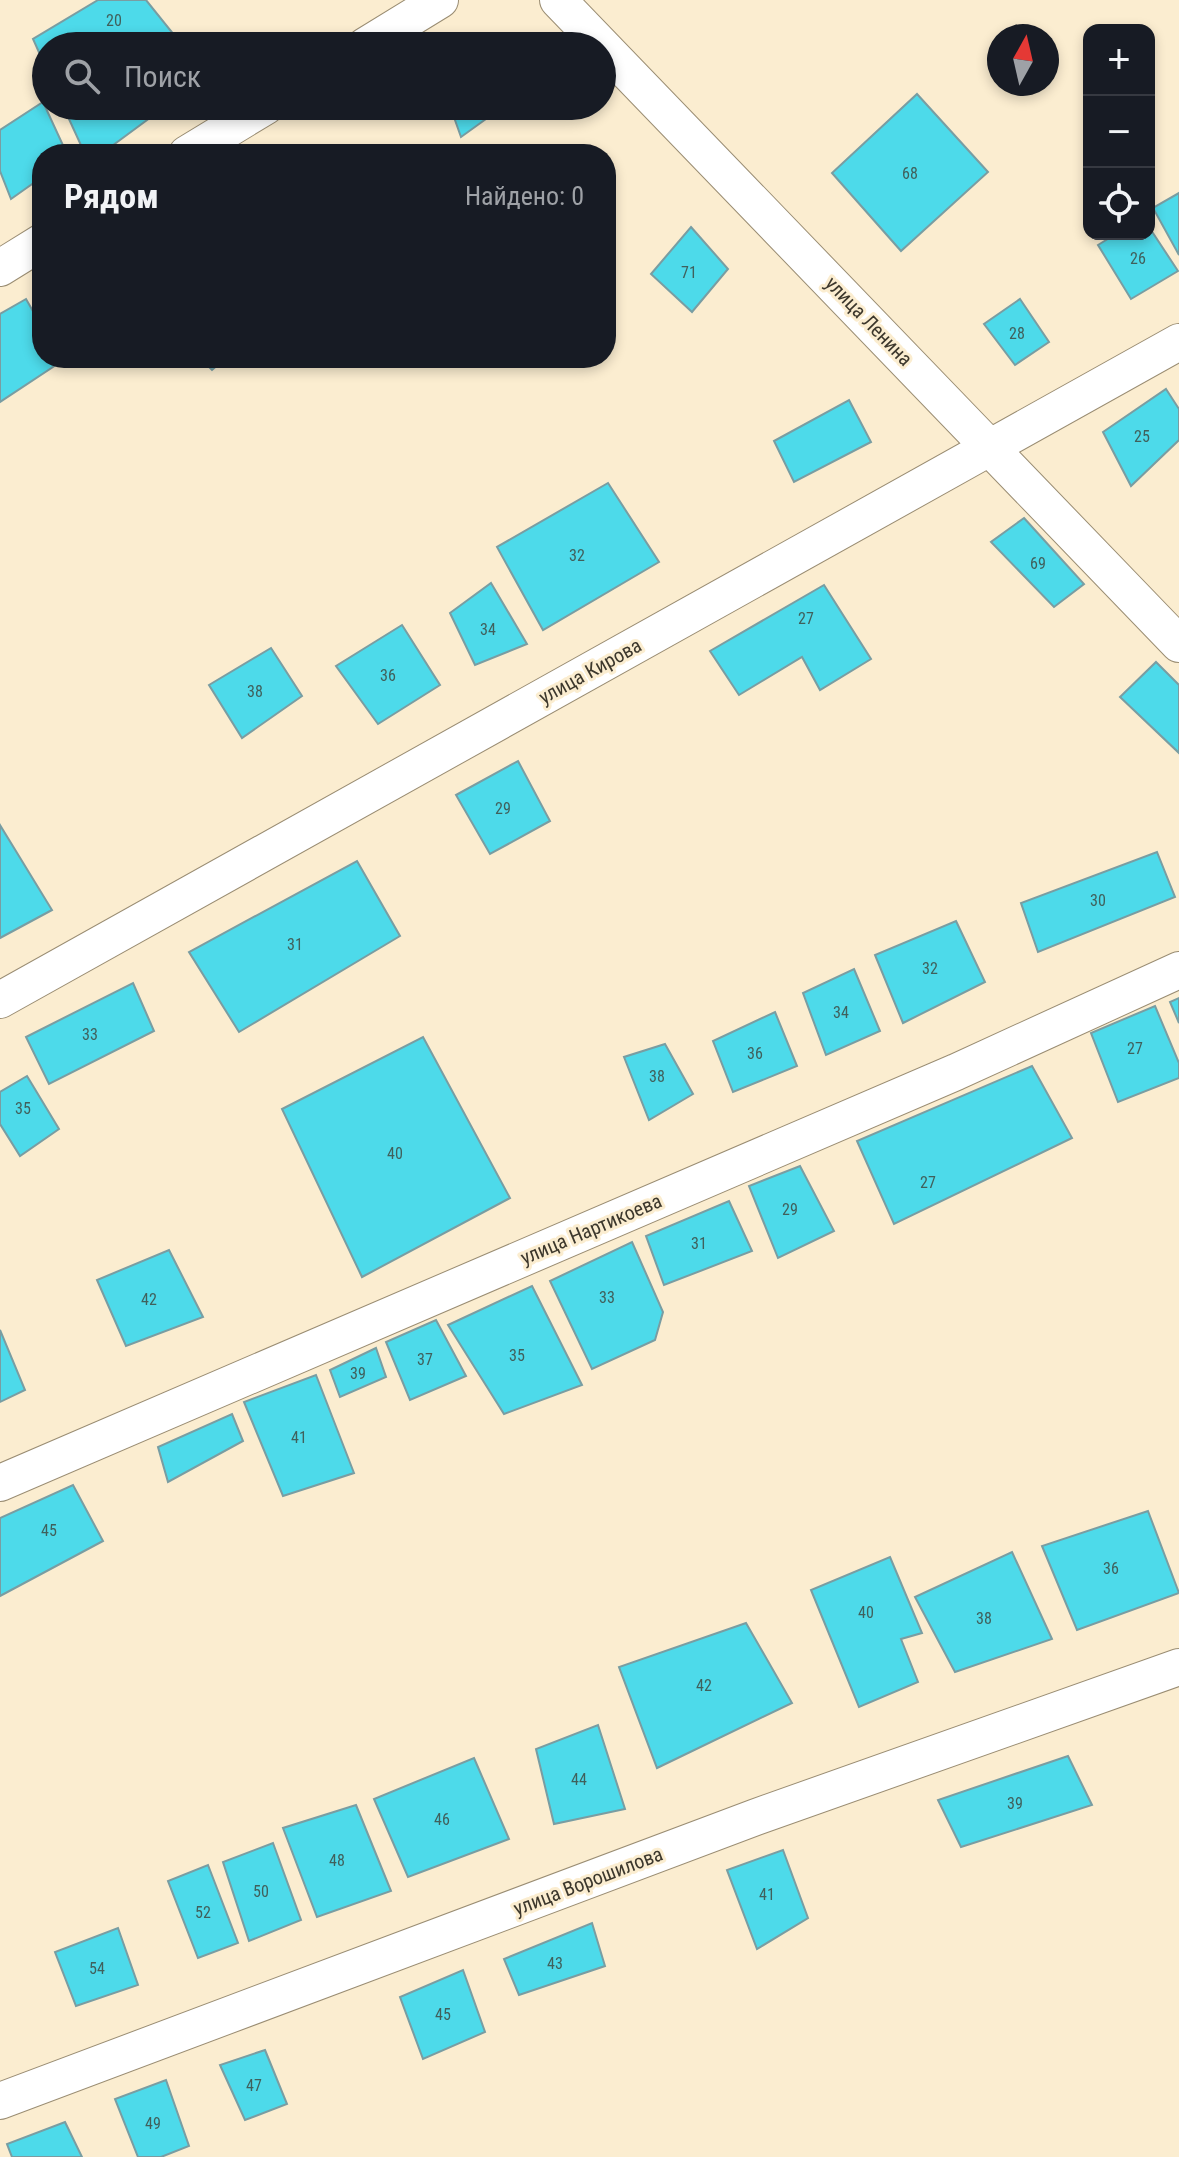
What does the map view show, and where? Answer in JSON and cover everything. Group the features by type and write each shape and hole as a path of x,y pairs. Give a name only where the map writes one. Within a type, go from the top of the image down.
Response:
{"street":[{"path":"388,32 440,0"},
{"name":"улица Ленина","path":"558,0 589,32"},
{"name":"улица Ленина","path":"616,60 1179,644"},
{"path":"203,144 243,120"},
{"path":"0,268 32,248"},
{"name":"улица Кирова","path":"0,1000 1179,342"},
{"name":"улица Нартикоева","path":"0,1483 956,1072 1179,970"},
{"name":"улица Ворошилова","path":"0,2101 756,1817 1179,1667"}],"building":[{"path":"98,0 146,0 172,32 45,32"},
{"path":"917,94 988,172 901,251 832,173"},
{"path":"32,109 32,120 51,120 62,144 32,144 32,184 11,199 0,171 0,130"},
{"path":"69,120 147,120 115,144 80,144"},
{"path":"455,120 485,120 461,137"},
{"path":"1179,193 1179,255 1155,212 1155,207"},
{"path":"691,227 728,269 692,312 651,274"},
{"path":"1155,236 1178,271 1131,299 1098,245 1106,240 1155,240"},
{"path":"26,299 32,310 32,368 51,368 0,402 0,314"},
{"path":"1020,299 1049,342 1015,365 984,324"},
{"path":"1166,389 1179,409 1179,440 1131,486 1103,432"},
{"path":"849,400 871,442 794,482 774,441"},
{"path":"608,483 659,562 543,630 497,547"},
{"path":"1024,518 1084,584 1054,607 991,542"},
{"path":"491,583 527,644 475,665 450,613"},
{"path":"824,585 871,659 820,690 802,657 739,695 710,651"},
{"path":"402,625 440,685 378,724 336,666"},
{"path":"271,648 302,696 242,738 209,685"},
{"path":"1156,662 1179,685 1179,753 1120,697"},
{"path":"518,761 550,821 490,854 456,795"},
{"path":"0,825 52,910 0,938"},
{"path":"1157,852 1175,897 1038,952 1021,903"},
{"path":"357,861 400,936 239,1032 189,952"},
{"path":"956,921 985,982 903,1023 875,955"},
{"path":"854,969 880,1031 826,1055 803,993"},
{"path":"133,983 154,1031 49,1084 26,1037"},
{"path":"1179,998 1179,1023 1170,1002"},
{"path":"1155,1006 1179,1063 1179,1078 1118,1102 1091,1033"},
{"path":"775,1012 797,1066 733,1092 713,1041"},
{"path":"423,1037 510,1198 362,1277 282,1109"},
{"path":"665,1044 693,1094 649,1120 624,1057"},
{"path":"1032,1066 1072,1138 894,1224 857,1141"},
{"path":"27,1076 59,1129 20,1156 0,1124 0,1092"},
{"path":"800,1166 834,1231 778,1258 749,1186"},
{"path":"729,1201 752,1251 664,1285 646,1236"},
{"path":"632,1242 663,1312 655,1340 592,1369 550,1281"},
{"path":"169,1250 203,1317 126,1346 97,1280"},
{"path":"532,1286 582,1385 504,1414 448,1325"},
{"path":"436,1320 466,1376 410,1400 386,1342"},
{"path":"0,1330 25,1390 0,1402"},
{"path":"376,1348 386,1377 340,1397 330,1370"},
{"path":"316,1375 354,1473 283,1496 244,1402"},
{"path":"232,1414 243,1441 168,1482 158,1447"},
{"path":"73,1485 103,1541 0,1596 0,1518"},
{"path":"1148,1511 1179,1593 1077,1630 1042,1546"},
{"path":"1012,1552 1052,1639 955,1672 915,1597"},
{"path":"890,1557 922,1633 901,1639 918,1682 859,1707 811,1590"},
{"path":"746,1623 792,1703 657,1768 619,1667"},
{"path":"598,1725 625,1809 554,1824 536,1749"},
{"path":"1068,1756 1092,1805 961,1847 938,1800"},
{"path":"474,1758 509,1839 408,1877 374,1799"},
{"path":"356,1805 391,1891 317,1917 283,1828"},
{"path":"273,1843 301,1920 249,1941 223,1862"},
{"path":"783,1850 808,1918 757,1949 727,1870"},
{"path":"208,1865 238,1943 198,1958 168,1881"},
{"path":"592,1923 605,1966 519,1995 504,1959"},
{"path":"118,1928 138,1985 76,2006 55,1952"},
{"path":"463,1970 485,2032 423,2059 400,1997"},
{"path":"265,2050 287,2104 245,2120 220,2065"},
{"path":"166,2080 189,2146 161,2157 138,2157 115,2099"},
{"path":"65,2122 82,2157 12,2157 7,2144"}]}
